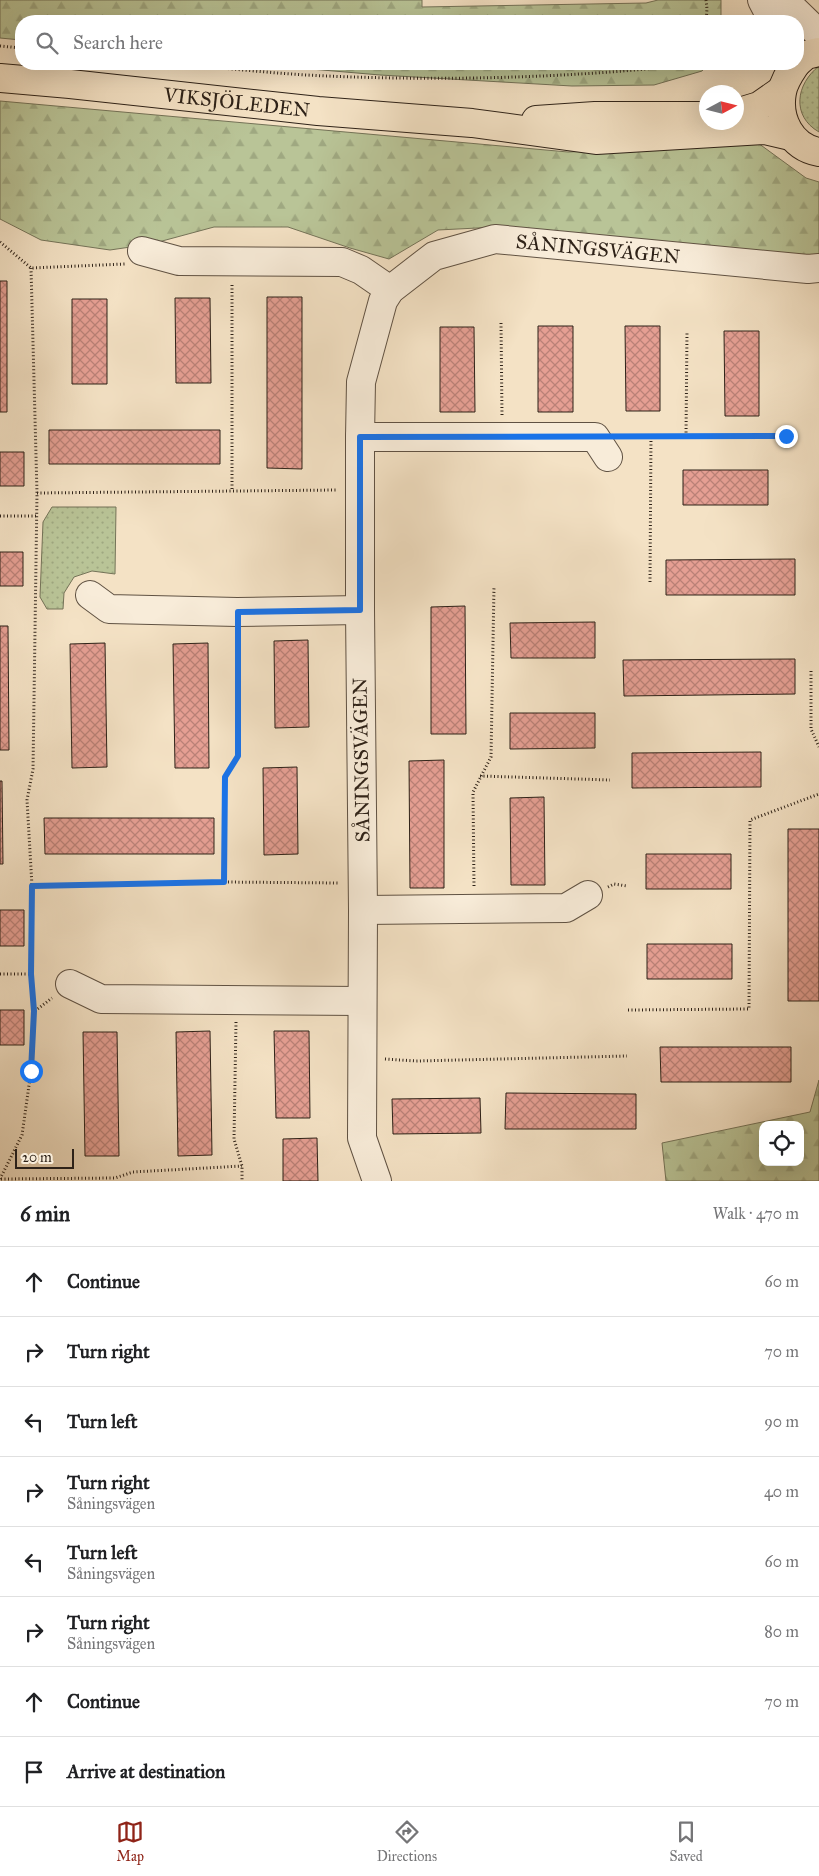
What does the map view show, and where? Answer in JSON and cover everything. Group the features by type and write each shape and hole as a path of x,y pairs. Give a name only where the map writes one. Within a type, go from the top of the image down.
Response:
{"main road":[{"path":"804,57 819,52"},
{"path":"744,111 759,106 790,71"},
{"path":"790,71 780,104 783,120 790,136 808,150 819,152"},
{"name":"VIKSJÖLEDEN","path":"0,78 80,85 318,112 472,123 596,140 764,130 790,136"},
{"name":"VIKSJÖLEDEN","path":"472,123 595,116 699,116"}],"street":[{"path":"762,0 769,15"},
{"path":"784,0 799,15"},
{"path":"804,19 819,34"},
{"name":"SÅNINGSVÄGEN","path":"377,1181 362,1138 363,910 360,437 361,382 383,302 390,290 434,256 495,239 808,269 819,268"},
{"path":"142,251 179,261 342,262 361,270 390,290"},
{"path":"360,437 501,437 602,447"},
{"path":"90,595 109,610 238,612 360,610"},
{"path":"363,910 566,908 588,895"},
{"path":"70,984 100,999 362,1001"}],"path":[{"path":"706,0 706,15"},
{"path":"0,46 15,47"},
{"path":"251,70 326,76 441,78 545,76 619,73 642,70"},
{"path":"0,242 31,268 129,264 142,251"},
{"path":"232,262 232,490"},
{"path":"31,268 37,516 33,769 27,800 32,886 31,974 34,1011 31,1071 22,1134 0,1179 115,1178 133,1172 242,1166"},
{"path":"501,437 502,323"},
{"path":"686,436 687,332"},
{"path":"602,447 651,436 786,436"},
{"path":"650,582 651,436"},
{"path":"37,493 360,490"},
{"path":"0,516 37,516"},
{"path":"474,910 473,792 491,757 494,586"},
{"path":"224,882 225,777 238,756 238,612"},
{"path":"811,671 811,729 819,747"},
{"path":"480,776 610,780"},
{"path":"628,1010 749,1009 750,820 819,794"},
{"path":"32,886 224,882 362,883"},
{"path":"0,974 31,974"},
{"path":"236,1001 234,1139 242,1166 242,1181"},
{"path":"362,1057 416,1060 627,1056"}],"green space":[{"path":"0,0 422,0 422,7 721,0 721,15 15,15 15,39 0,38"},
{"path":"819,66 819,132 804,117 800,100 805,82"},
{"path":"322,70 703,70 654,85 572,86"},
{"path":"0,101 568,152 758,143 806,178 819,182 819,256 497,227 438,230 389,259 288,227 214,227 151,244 110,250 41,240 0,219"},
{"path":"52,507 116,507 115,574 92,571 74,577 64,593 63,609 47,609 40,597 43,522"},
{"path":"819,1080 819,1181 666,1181 662,1143 759,1123 759,1166 804,1166 804,1121 767,1121 810,1112"}],"building":[{"path":"0,281 7,281 7,412 0,412"},
{"path":"267,297 302,297 302,469 267,468"},
{"path":"175,298 210,298 211,383 176,383"},
{"path":"72,299 107,299 107,384 72,384"},
{"path":"538,326 573,326 573,412 538,412"},
{"path":"625,326 660,326 660,411 626,411"},
{"path":"440,327 474,327 475,412 440,412"},
{"path":"724,331 759,331 759,416 725,416"},
{"path":"49,430 220,430 220,464 49,464"},
{"path":"0,452 24,452 24,486 0,486"},
{"path":"683,470 768,470 768,505 683,505"},
{"path":"0,552 23,552 23,586 0,586"},
{"path":"795,559 795,595 666,595 666,560"},
{"path":"465,606 466,734 431,734 431,607"},
{"path":"595,622 595,658 511,658 510,623"},
{"path":"0,626 8,626 9,750 0,750"},
{"path":"308,640 309,727 275,728 274,641"},
{"path":"105,643 107,767 72,768 70,644"},
{"path":"208,643 209,768 175,768 173,644"},
{"path":"795,659 795,694 624,696 623,660"},
{"path":"510,713 595,713 595,748 510,749"},
{"path":"761,752 761,787 632,788 632,753"},
{"path":"444,760 444,888 410,888 409,761"},
{"path":"297,767 298,854 264,855 263,768"},
{"path":"0,781 2,781 3,864 0,864"},
{"path":"544,797 545,885 511,885 510,798"},
{"path":"44,818 214,818 214,854 45,854"},
{"path":"788,829 819,829 819,1001 788,1001"},
{"path":"646,854 731,854 731,889 646,889"},
{"path":"0,910 24,910 24,946 0,946"},
{"path":"647,944 732,944 732,979 647,979"},
{"path":"0,1010 24,1010 24,1045 0,1045"},
{"path":"210,1031 212,1155 178,1156 176,1032"},
{"path":"274,1031 309,1031 310,1118 276,1118"},
{"path":"83,1032 117,1032 119,1156 85,1156"},
{"path":"660,1047 791,1047 791,1082 661,1082"},
{"path":"506,1093 636,1094 636,1129 505,1129"},
{"path":"480,1098 481,1133 393,1134 392,1099"},
{"path":"317,1138 318,1181 283,1181 283,1139"}],"route":[{"path":"31,1071 34,1011 31,974 32,886 224,882 225,777 238,756 238,612 360,610 360,437 786,436"}]}
